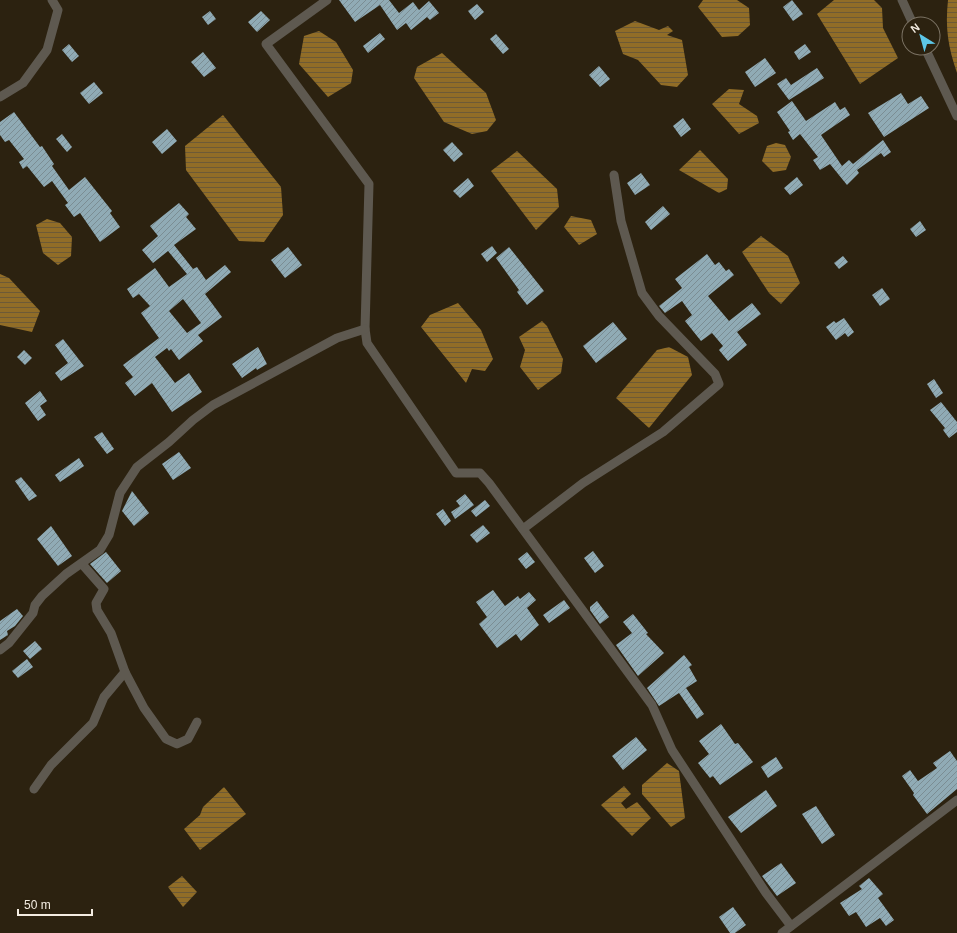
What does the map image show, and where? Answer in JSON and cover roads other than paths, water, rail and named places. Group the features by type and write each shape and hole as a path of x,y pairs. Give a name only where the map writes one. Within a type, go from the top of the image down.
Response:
{"street":[{"path":"0,97 23,83 47,50 58,10 52,0"},
{"path":"327,0 266,44 369,184 365,329 367,343 456,473 480,473 652,705 672,750 766,893 791,926"},
{"path":"902,0 909,16"},
{"path":"928,56 957,116"},
{"path":"523,529 584,483 663,432 719,384 715,374 659,316 642,293 621,221 614,175"},
{"path":"0,650 10,643 33,613 35,605 42,596 66,574 100,550 108,535 120,493 137,467 169,442 193,420 214,405 337,338 365,329"},
{"path":"82,564 104,589 96,603 97,610 111,633 125,672 144,708 166,739 177,744 188,739 197,722"},
{"path":"34,789 51,765 93,723 104,697 125,672"},
{"path":"782,933 957,800"}]}
